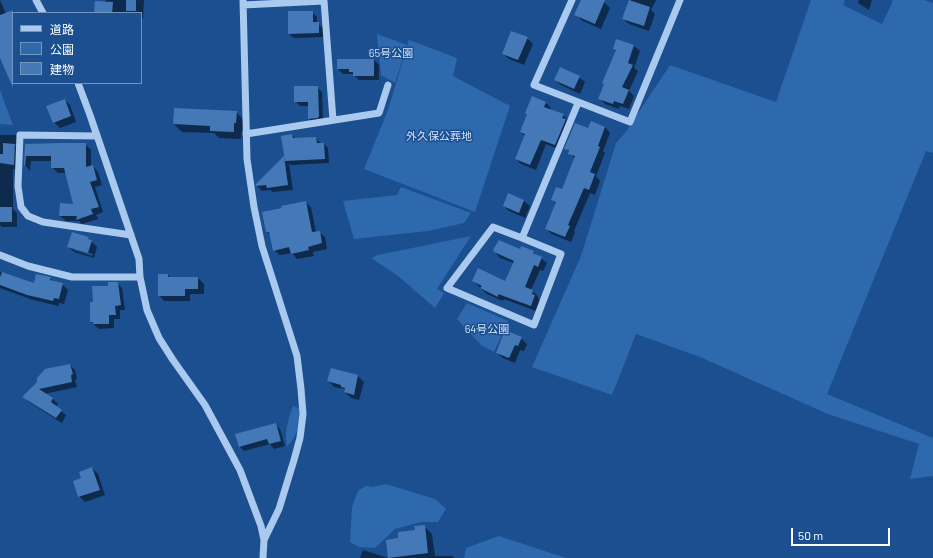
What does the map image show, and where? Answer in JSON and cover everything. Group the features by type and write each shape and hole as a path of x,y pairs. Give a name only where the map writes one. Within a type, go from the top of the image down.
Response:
{"street":[{"path":"36,0 42,12"},
{"path":"572,0 534,85 630,122 680,0"},
{"path":"264,540 279,509 300,438 303,414 297,356 262,246 247,159 243,2 324,1 333,120"},
{"path":"78,84 139,259 140,277 147,310 159,338 205,405 240,470 261,526 264,540 263,558"},
{"path":"246,134 379,113 388,84"},
{"path":"522,238 578,103"},
{"path":"96,136 20,135 18,186 21,207 28,216 44,222 131,235"},
{"path":"493,227 522,238 561,254 534,325 447,288 493,227"},
{"path":"0,254 28,266 72,277 140,277"}],"green space":[{"path":"811,0 845,0 843,5 882,24 893,1 891,0 924,0 933,3 933,153 926,151 827,394 933,438 933,476 910,479 919,444 828,414 700,357 636,334 612,395 532,367 581,256 616,143 625,133 670,65 776,102"},
{"name":"65号公園","path":"377,34 407,45 395,83 381,75"},
{"name":"外久保公葬地","path":"409,40 457,58 453,76 510,106 475,212 364,169 388,110"},
{"path":"0,90 13,125 0,124"},
{"path":"401,187 471,213 464,223 428,231 354,239 343,201 397,195"},
{"path":"471,236 437,289 444,293 435,308 398,276 371,258 378,255"},
{"name":"64号公園","path":"467,303 508,321 494,352 481,345 457,319"},
{"path":"293,406 299,408 299,424 294,438 287,447 287,426"},
{"path":"386,484 435,499 446,509 438,522 421,522 395,529 375,548 359,547 350,542 352,507 358,491 365,486 373,487"},
{"path":"499,536 566,558 464,558 466,548"}],"building":[{"path":"126,0 136,0 136,11 126,11"},
{"path":"581,0 605,0 595,24 574,15"},
{"path":"629,0 650,7 644,26 622,19"},
{"path":"95,1 113,2 112,12 94,12"},
{"path":"13,10 13,88 0,58 0,15"},
{"path":"288,11 313,11 313,22 319,22 319,33 288,34"},
{"path":"511,31 528,37 518,60 502,54"},
{"path":"616,39 634,45 628,63 633,65 622,87 629,90 623,104 614,101 613,104 598,99 604,84 602,83 616,50 613,49"},
{"path":"337,59 374,59 374,76 353,76 353,72 349,72 349,69 337,69"},
{"path":"560,67 580,76 574,89 554,80"},
{"path":"294,86 318,86 318,118 308,119 308,102 294,102"},
{"path":"532,96 546,102 544,107 564,114 562,118 566,119 555,145 541,140 530,165 515,159 525,134 520,132 527,114 525,113"},
{"path":"65,99 71,116 53,123 46,106"},
{"path":"174,108 237,111 236,123 234,123 234,132 210,131 210,126 173,124"},
{"path":"591,121 605,127 598,146 600,147 590,172 595,174 589,190 584,188 568,225 570,226 565,237 545,229 556,202 551,200 556,187 562,189 575,156 568,154 569,150 564,149 575,123 588,128"},
{"path":"292,134 293,138 316,137 317,143 324,143 325,159 285,161 281,136"},
{"path":"3,143 15,144 14,165 0,163 0,154 3,154"},
{"path":"86,143 86,167 93,165 97,180 90,182 99,207 91,209 93,214 76,220 77,216 59,216 60,203 73,204 64,168 51,168 51,156 26,156 25,166 24,165 25,144"},
{"path":"284,156 288,185 267,188 266,185 256,186 256,184"},
{"path":"508,193 524,200 519,213 503,206"},
{"path":"306,201 312,232 320,231 322,243 308,247 309,250 291,254 289,247 273,251 269,232 266,232 262,212 282,208 281,206"},
{"path":"0,207 12,207 12,222 0,222"},
{"path":"72,232 89,237 88,239 92,240 88,253 67,247"},
{"path":"499,240 520,249 521,246 534,251 533,253 542,257 538,267 534,265 525,287 533,290 532,294 535,295 531,306 498,294 498,297 480,288 482,286 472,281 478,268 505,281 514,261 494,252 493,250"},
{"path":"2,272 34,283 36,274 51,277 50,280 63,283 59,299 54,298 53,301 27,295 0,285 0,277"},
{"path":"158,274 168,274 168,277 198,277 198,289 185,289 185,296 158,296"},
{"path":"108,282 118,282 121,305 115,306 116,315 109,315 109,324 93,324 93,322 90,322 90,302 93,302 92,286 108,286"},
{"path":"505,330 522,337 518,346 515,345 509,358 496,353"},
{"path":"70,364 73,374 71,375 72,382 39,389 53,398 51,402 62,410 56,418 22,397 37,382 37,378 45,369"},
{"path":"331,368 358,375 354,395 344,392 345,388 341,387 341,385 327,381"},
{"path":"276,423 281,441 269,444 267,439 239,447 235,434"},
{"path":"92,467 100,490 78,497 73,481 81,478 79,472"},
{"path":"425,525 428,553 388,558 386,540 398,538 398,532 415,530 414,526"}]}
